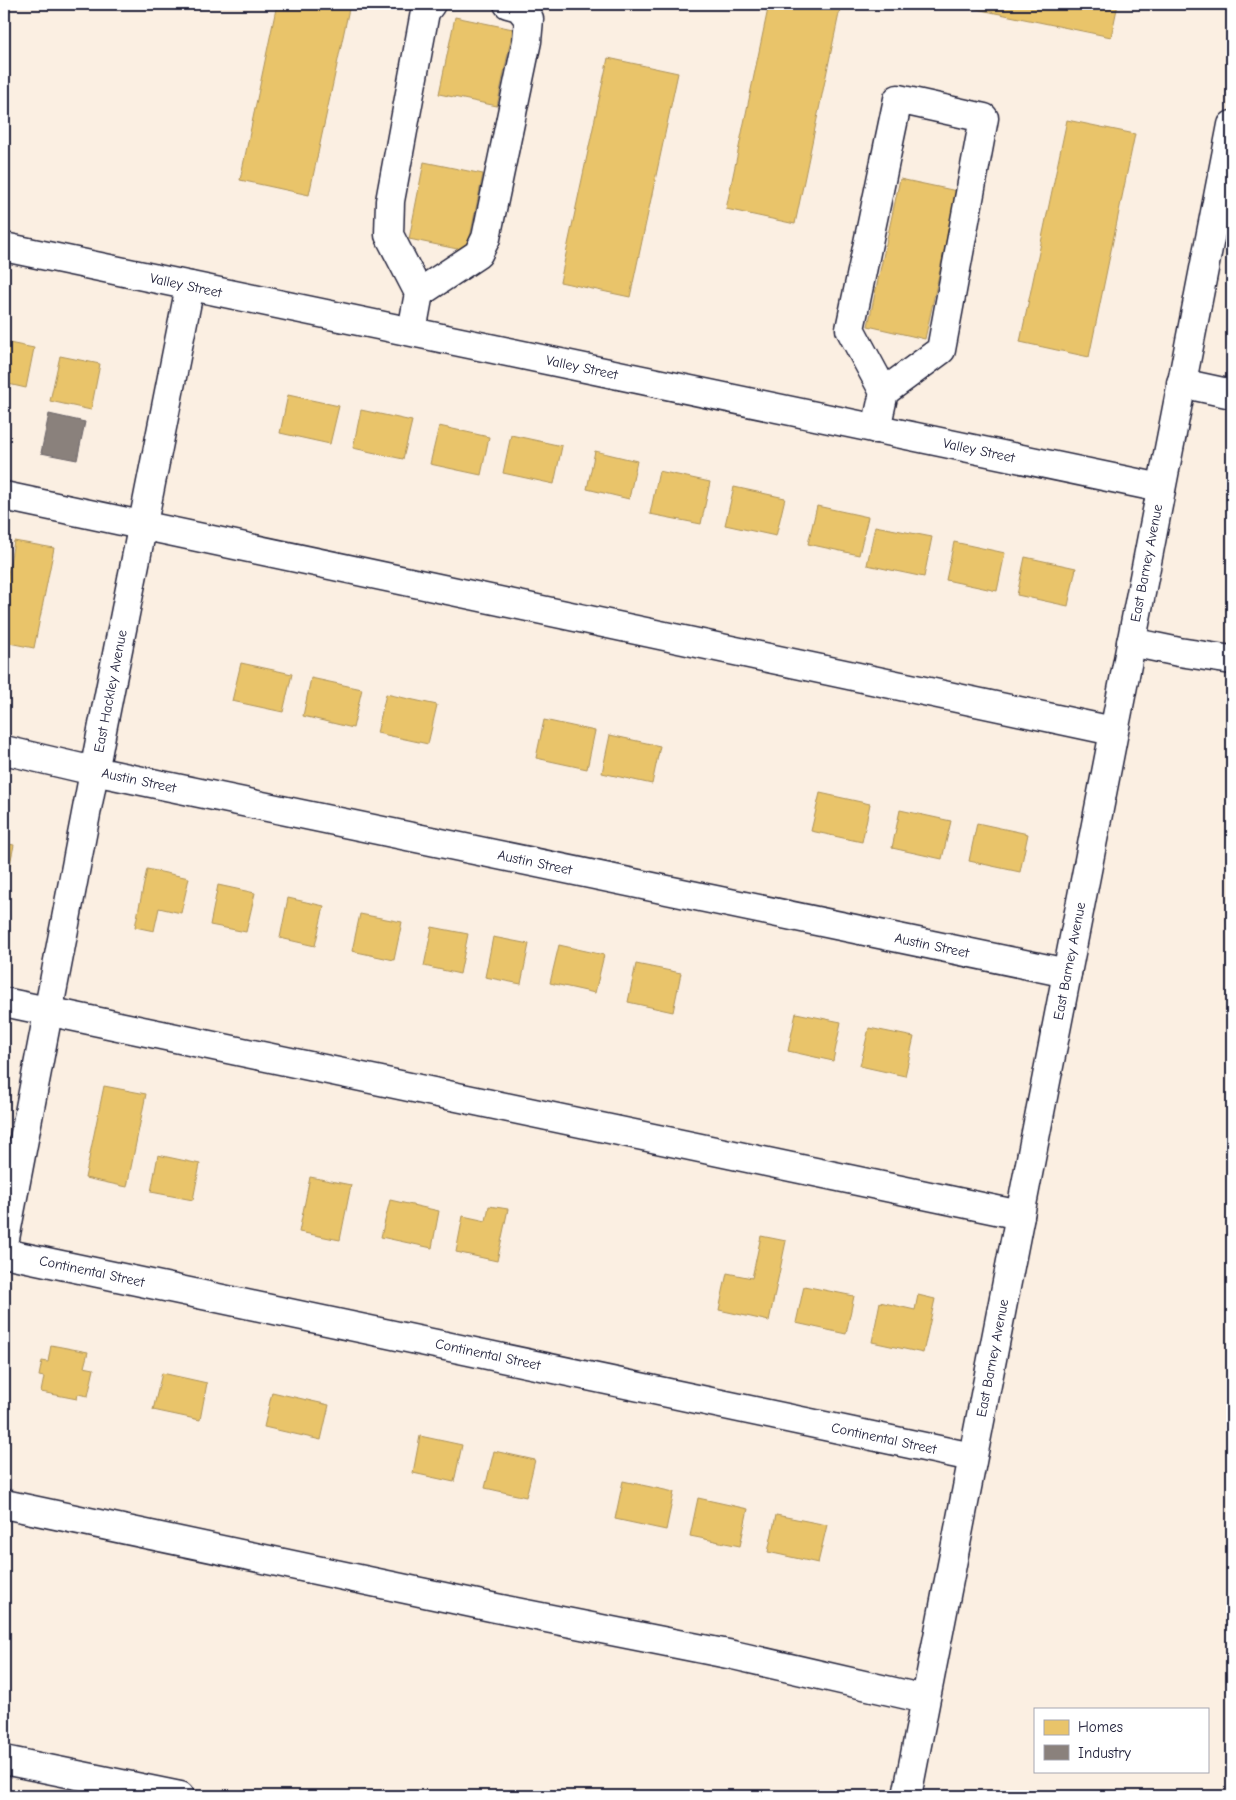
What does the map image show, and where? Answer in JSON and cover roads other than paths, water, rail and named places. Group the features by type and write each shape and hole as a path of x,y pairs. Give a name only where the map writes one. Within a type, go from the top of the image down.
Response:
{"street":[{"path":"412,331 419,293 389,235 390,200 425,12 431,4"},
{"path":"419,293 478,254 486,238 527,41 529,19 519,7 508,4"},
{"path":"876,429 884,392 850,329 898,99 984,118 942,350 884,392"},
{"name":"East Barney Avenue","path":"907,1796 1232,126"},
{"name":"Valley Street","path":"4,247 1161,488"},
{"name":"East Hackley Avenue","path":"4,1244 94,771 190,286"},
{"path":"1181,383 1232,394"},
{"path":"4,496 1113,731"},
{"path":"1131,642 1232,660"},
{"name":"Austin Street","path":"4,750 94,771 1067,973"},
{"path":"4,1002 1020,1215"},
{"name":"Continental Street","path":"4,1253 972,1456"},
{"path":"4,1504 505,1610 733,1655 925,1699"},
{"path":"4,1760 180,1796"}]}
